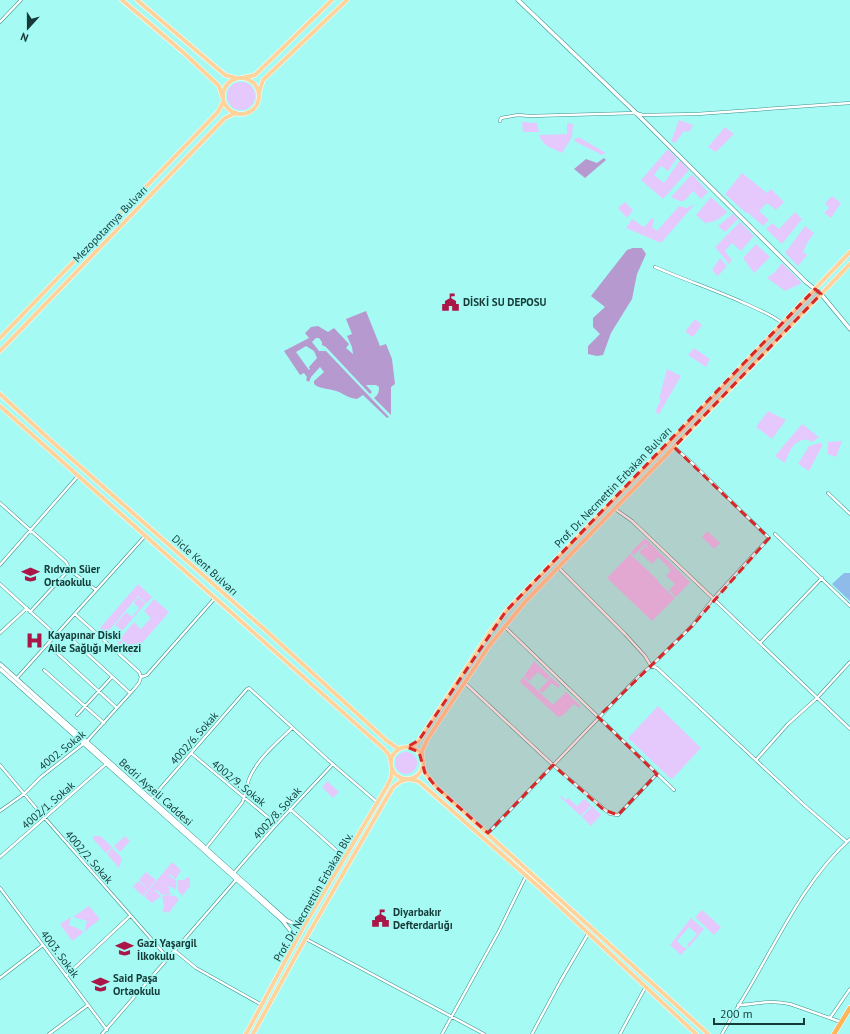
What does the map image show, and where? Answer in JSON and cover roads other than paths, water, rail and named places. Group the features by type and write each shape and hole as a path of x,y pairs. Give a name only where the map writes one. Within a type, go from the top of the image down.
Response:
{"highway":[{"path":"834,1034 850,1008"}],"main road":[{"path":"122,0 184,53 219,86 226,107 236,113 242,114 253,109 257,104 263,80 347,0"},
{"path":"137,0 224,75 248,79 253,82 259,92"},
{"path":"242,78 255,75 332,0"},
{"path":"518,0 636,112 806,282 815,288 850,329"},
{"path":"222,96 226,85 236,78"},
{"name":"Mezopotamya Bulvarı","path":"0,338 218,112 224,102"},
{"name":"Mezopotamya Bulvarı","path":"0,351 225,118 236,113"},
{"name":"Prof. Dr. Necmettin Erbakan Bulvarı","path":"407,747 415,744 419,740 489,633 506,611 850,252"},
{"name":"Prof. Dr. Necmettin Erbakan Bulvarı","path":"422,756 422,751 426,740 489,646 525,602 850,264"},
{"name":"Dicle Kent Bulvarı","path":"0,394 263,628 387,741 400,749"},
{"name":"Dicle Kent Bulvarı","path":"0,406 379,744 389,755 391,763"},
{"name":"Bedri Ayseli Caddesi","path":"0,664 86,743 106,764 282,920 297,939"},
{"name":"Bedri Ayseli Caddesi","path":"0,669 151,799 286,920 294,924 304,926"},
{"path":"696,1034 526,876 423,784 418,781 398,776 392,768 391,763 393,754 400,749 407,747 416,749 422,756 425,773 436,787 708,1034"},
{"path":"408,779 418,774 423,765"},
{"name":"Prof. Dr. Necmettin Erbakan Blv.","path":"246,1034 304,926 378,803 391,778 392,768"},
{"name":"Prof. Dr. Necmettin Erbakan Blv.","path":"253,1034 306,938 393,787 401,780 408,779"}],"street":[{"path":"0,22 21,0"},
{"path":"500,121 501,118 511,116 636,112 643,115 697,114 850,103"},
{"path":"655,268 729,297 775,318 782,324"},
{"path":"488,833 639,676 692,626 712,599 769,538 696,467 674,448"},
{"path":"0,565 79,476"},
{"path":"828,493 850,514"},
{"path":"0,504 66,562 71,571 96,590"},
{"path":"615,508 632,521 712,599 850,729"},
{"path":"774,534 850,606"},
{"path":"16,679 145,536"},
{"path":"558,567 625,634 645,656 650,666 657,668 846,842"},
{"path":"30,612 68,571 71,571"},
{"path":"760,644 822,578"},
{"path":"0,584 56,635"},
{"name":"4002. Sokak","path":"0,810 24,794 41,777 86,743 139,683 141,677 147,675 215,598"},
{"path":"0,633 27,608"},
{"path":"75,614 140,672 141,677"},
{"path":"505,627 674,790"},
{"path":"69,637 130,693"},
{"path":"57,653 117,708"},
{"path":"756,760 788,724 817,698 850,662"},
{"path":"44,670 104,723"},
{"path":"77,715 112,677"},
{"path":"465,683 553,765 604,810 613,815 618,815 657,774"},
{"name":"4002/6. Sokak","path":"151,799 247,689 249,688 254,691 292,728"},
{"path":"206,848 245,798 249,779 254,770 265,756 292,728 378,803"},
{"name":"4002/9. Sokak","path":"191,753 276,824"},
{"name":"4002/1. Sokak","path":"0,857 106,764"},
{"name":"4002/8. Sokak","path":"234,873 276,824 332,764"},
{"name":"4002/2. Sokak","path":"0,765 168,958"},
{"path":"290,809 345,858"},
{"path":"722,1034 796,908 820,871 850,839"},
{"path":"442,1034 499,931 526,876"},
{"path":"102,1034 236,880"},
{"name":"4003. Sokak","path":"0,888 107,1030"},
{"path":"66,976 130,916"},
{"path":"532,1034 588,934"},
{"path":"306,938 484,1034"},
{"path":"0,978 43,945"},
{"path":"174,950 196,968 262,1005"},
{"path":"620,1034 645,988"},
{"path":"830,1018 850,989"},
{"path":"738,1005 781,1002 841,1022"},
{"path":"49,1034 88,1005"}],"water":[{"path":"844,573 850,573 850,601 832,584"}],"place":[{"name":"DİSKİ SU DEPOSU","path":"450,302"},
{"name":"Rıdvan Süer Ortaokulu","path":"31,575"},
{"name":"Kayapınar Diski Aile Sağlığı Merkezi","path":"35,641"},
{"name":"Diyarbakır Defterdarlığı","path":"380,918"},
{"name":"Gazi Yaşargil İlkokulu","path":"124,949"},
{"name":"Said Paşa Ortaokulu","path":"100,984"}]}
